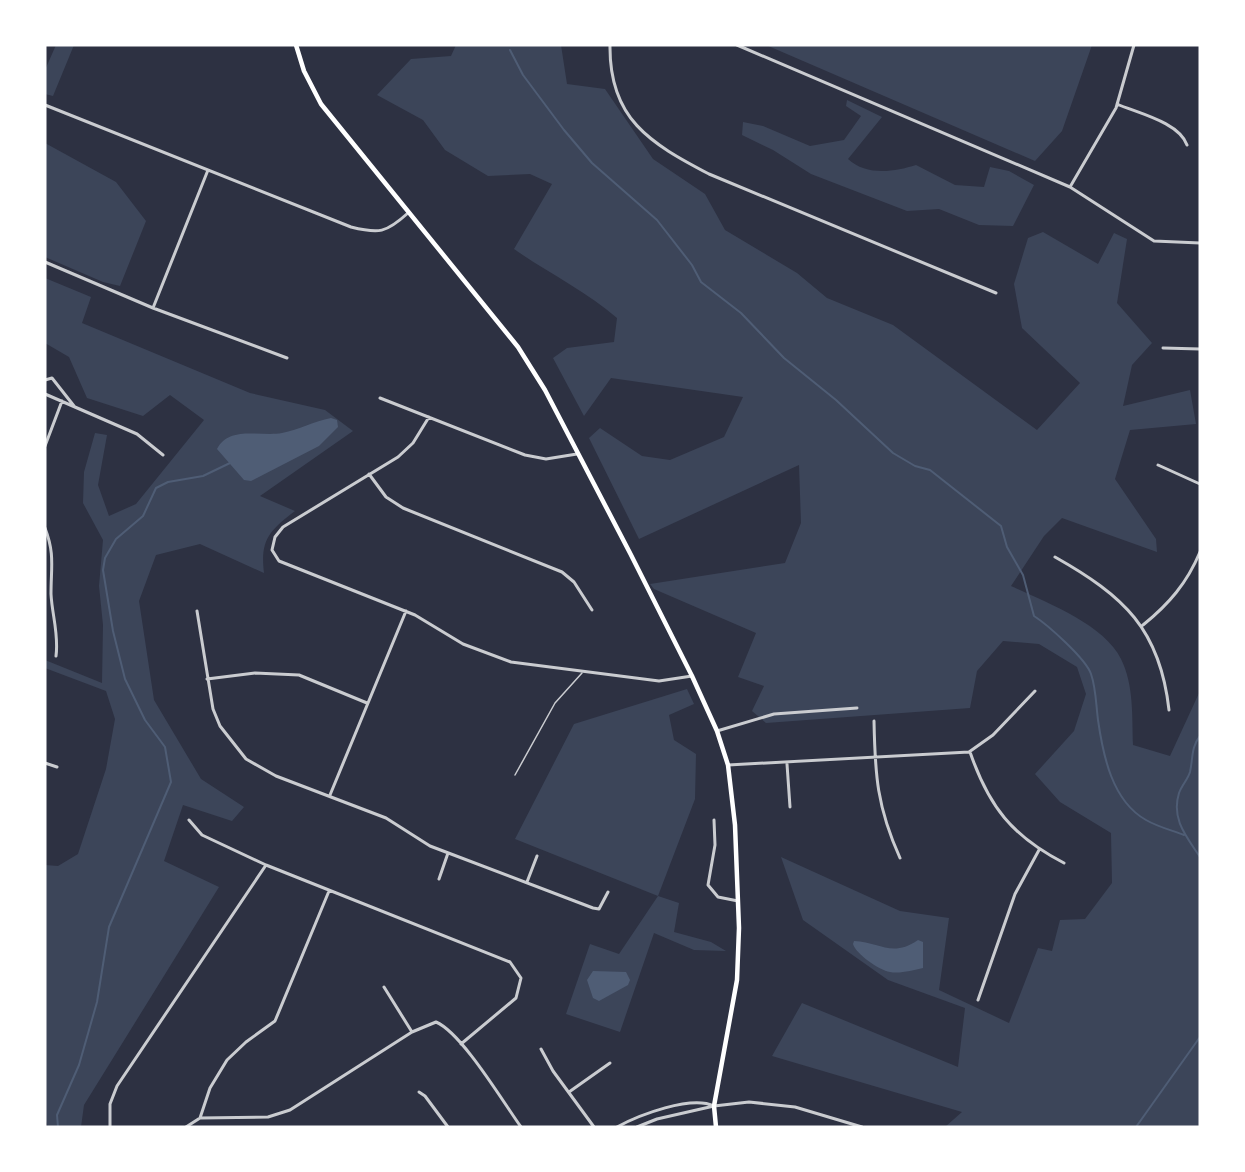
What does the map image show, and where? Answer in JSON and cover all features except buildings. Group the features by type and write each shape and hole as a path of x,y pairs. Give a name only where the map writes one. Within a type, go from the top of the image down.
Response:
{"main road":[{"path":"296,45 304,71 321,104 518,347 545,390 692,676 717,731 728,765 733,795 738,901 737,980 714,1106 716,1127"}],"street":[{"path":"610,45 613,82 628,117 645,136 664,150 709,174 996,293"},
{"path":"737,45 1070,187 1154,241 1200,243"},
{"path":"1070,187 1117,104 1134,45"},
{"path":"1117,104 1170,127 1184,137 1187,145"},
{"path":"45,105 351,227 374,232 388,229 408,213"},
{"path":"153,308 208,170"},
{"path":"45,262 153,308 287,358"},
{"path":"1163,348 1200,349"},
{"path":"45,380 52,378 74,406"},
{"path":"45,394 137,434 163,455"},
{"path":"380,398 525,455 546,459 579,453"},
{"path":"45,447 62,401"},
{"path":"429,417 420,435 406,451 283,527 275,537 272,550 279,561 406,611 463,644 511,662 582,673 659,681 692,676"},
{"path":"1158,465 1200,484"},
{"path":"369,474 386,497 403,508 562,572 574,582 592,610"},
{"path":"45,528 52,548 52,592 58,641 56,656"},
{"path":"1143,625 1171,601 1194,566 1200,552"},
{"path":"1055,557 1110,591 1143,625 1162,669 1169,710"},
{"path":"45,591 52,592"},
{"path":"197,611 209,697 220,726 246,759 276,776 386,818 422,842 527,883 599,909 608,892"},
{"path":"330,795 406,611"},
{"path":"207,679 255,673 299,675 367,703"},
{"path":"728,765 969,752 993,735 1035,692"},
{"path":"717,731 774,714 857,708"},
{"path":"874,721 880,807 900,858"},
{"path":"969,752 981,783 993,804 1012,827 1039,850 1065,863"},
{"path":"45,763 57,767"},
{"path":"787,763 790,807"},
{"path":"189,820 202,835 266,865 510,962 519,971 520,984 516,998 461,1044"},
{"path":"714,820 715,845 708,885 718,897 738,901"},
{"path":"978,1000 1015,894 1039,850"},
{"path":"439,879 448,853"},
{"path":"527,883 537,856"},
{"path":"110,1127 110,1104 117,1086 266,865"},
{"path":"200,1118 210,1088 227,1060 246,1042 275,1021 330,891"},
{"path":"384,987 412,1032"},
{"path":"186,1127 200,1118 268,1117 290,1110 412,1032 436,1022 447,1028 461,1044 521,1127"},
{"path":"541,1049 553,1071 594,1127"},
{"path":"569,1092 610,1063"},
{"path":"418,1092 425,1096 448,1127"},
{"path":"617,1127 626,1125 642,1115 691,1103 704,1101 714,1106"},
{"path":"637,1127 657,1119 714,1106 749,1102 795,1107 862,1127"}],"lane":[{"path":"515,775 555,704 582,673"}],"shaded area":[{"path":"56,45 74,45 53,96 45,94 45,70"},
{"path":"456,45 561,45 567,84 605,89 653,159 705,194 725,230 797,273 827,298 893,325 1037,430 1080,383 1022,328 1014,284 1028,238 1043,232 1098,264 1114,233 1127,239 1117,303 1152,343 1132,365 1123,406 1190,390 1196,424 1130,430 1115,479 1156,539 1157,552 1062,518 1044,536 1011,586 1072,615 1113,646 1121,659 1128,679 1132,701 1133,745 1170,756 1200,691 1200,1127 945,1127 962,1112 772,1056 802,1003 958,1067 965,1008 888,980 803,920 781,857 900,911 949,918 939,990 1009,1023 1038,948 1052,951 1060,920 1085,919 1112,883 1111,833 1060,802 1035,774 1074,731 1086,694 1077,667 1039,644 1003,641 977,671 970,708 766,723 752,711 764,686 738,677 756,633 654,589 650,584 785,563 801,523 799,465 639,539 589,438 600,428 642,456 670,460 724,437 743,397 611,378 584,416 553,358 567,348 614,342 617,318 593,299 514,249 552,184 530,174 488,176 445,150 423,120 377,95 411,59 451,56"},
{"path":"766,45 1092,45 1062,131 1035,161"},
{"path":"847,100 882,117 848,159 863,168 880,171 916,165 955,185 984,187 990,167 1009,171 1034,185 1013,226 979,225 939,209 907,211 811,174 773,150 742,135 743,122 763,126 810,146 844,140 861,116 846,106"},
{"path":"45,143 116,182 146,221 120,286 103,282 45,257"},
{"path":"45,278 91,297 82,323 250,393 325,410 353,431 260,496 295,511 268,537 264,552 264,573 200,544 156,555 139,601 154,700 201,779 244,807 232,821 183,805 164,861 219,887 84,1105 81,1127 48,1127 45,1118 45,865 58,866 78,854 106,769 115,719 106,691 45,668 45,660 102,683 103,625 99,586 103,540 83,503 84,472 95,433 107,435 98,485 109,516 136,504 204,420 170,395 143,416 87,398 69,357 45,343"},
{"path":"331,418 337,420 338,427 319,446 251,481 244,480 217,449 222,442 237,434 282,433"},
{"path":"687,689 694,704 669,715 674,740 696,754 695,799 658,896 515,839 574,724"},
{"path":"658,896 679,903 674,932 711,942 726,951 694,950 654,933 620,1032 566,1014 590,944 619,954"},
{"path":"918,940 923,942 923,968 906,972 885,971 863,957 853,944 854,941 886,948 901,948"},
{"path":"593,971 626,972 630,980 628,985 599,1001 593,998 587,980"}],"waterway":[{"path":"510,50 523,75 564,130 592,163 657,220 692,265 701,282 741,313 784,358 836,400 893,453 915,466 930,470 1001,526 1007,547 1023,575 1034,616 1074,651 1091,674 1106,762 1117,789 1134,812 1160,827 1184,835"},
{"path":"58,1127 57,1115 79,1065 97,1002 109,927 171,782 165,747 145,720 125,679 113,631 103,570 105,558 116,539 143,516 156,488 168,482 203,476 230,463"},
{"path":"1200,736 1194,749 1189,775 1179,793 1177,802 1181,827 1200,857"},
{"path":"1136,1127 1200,1037"}]}
